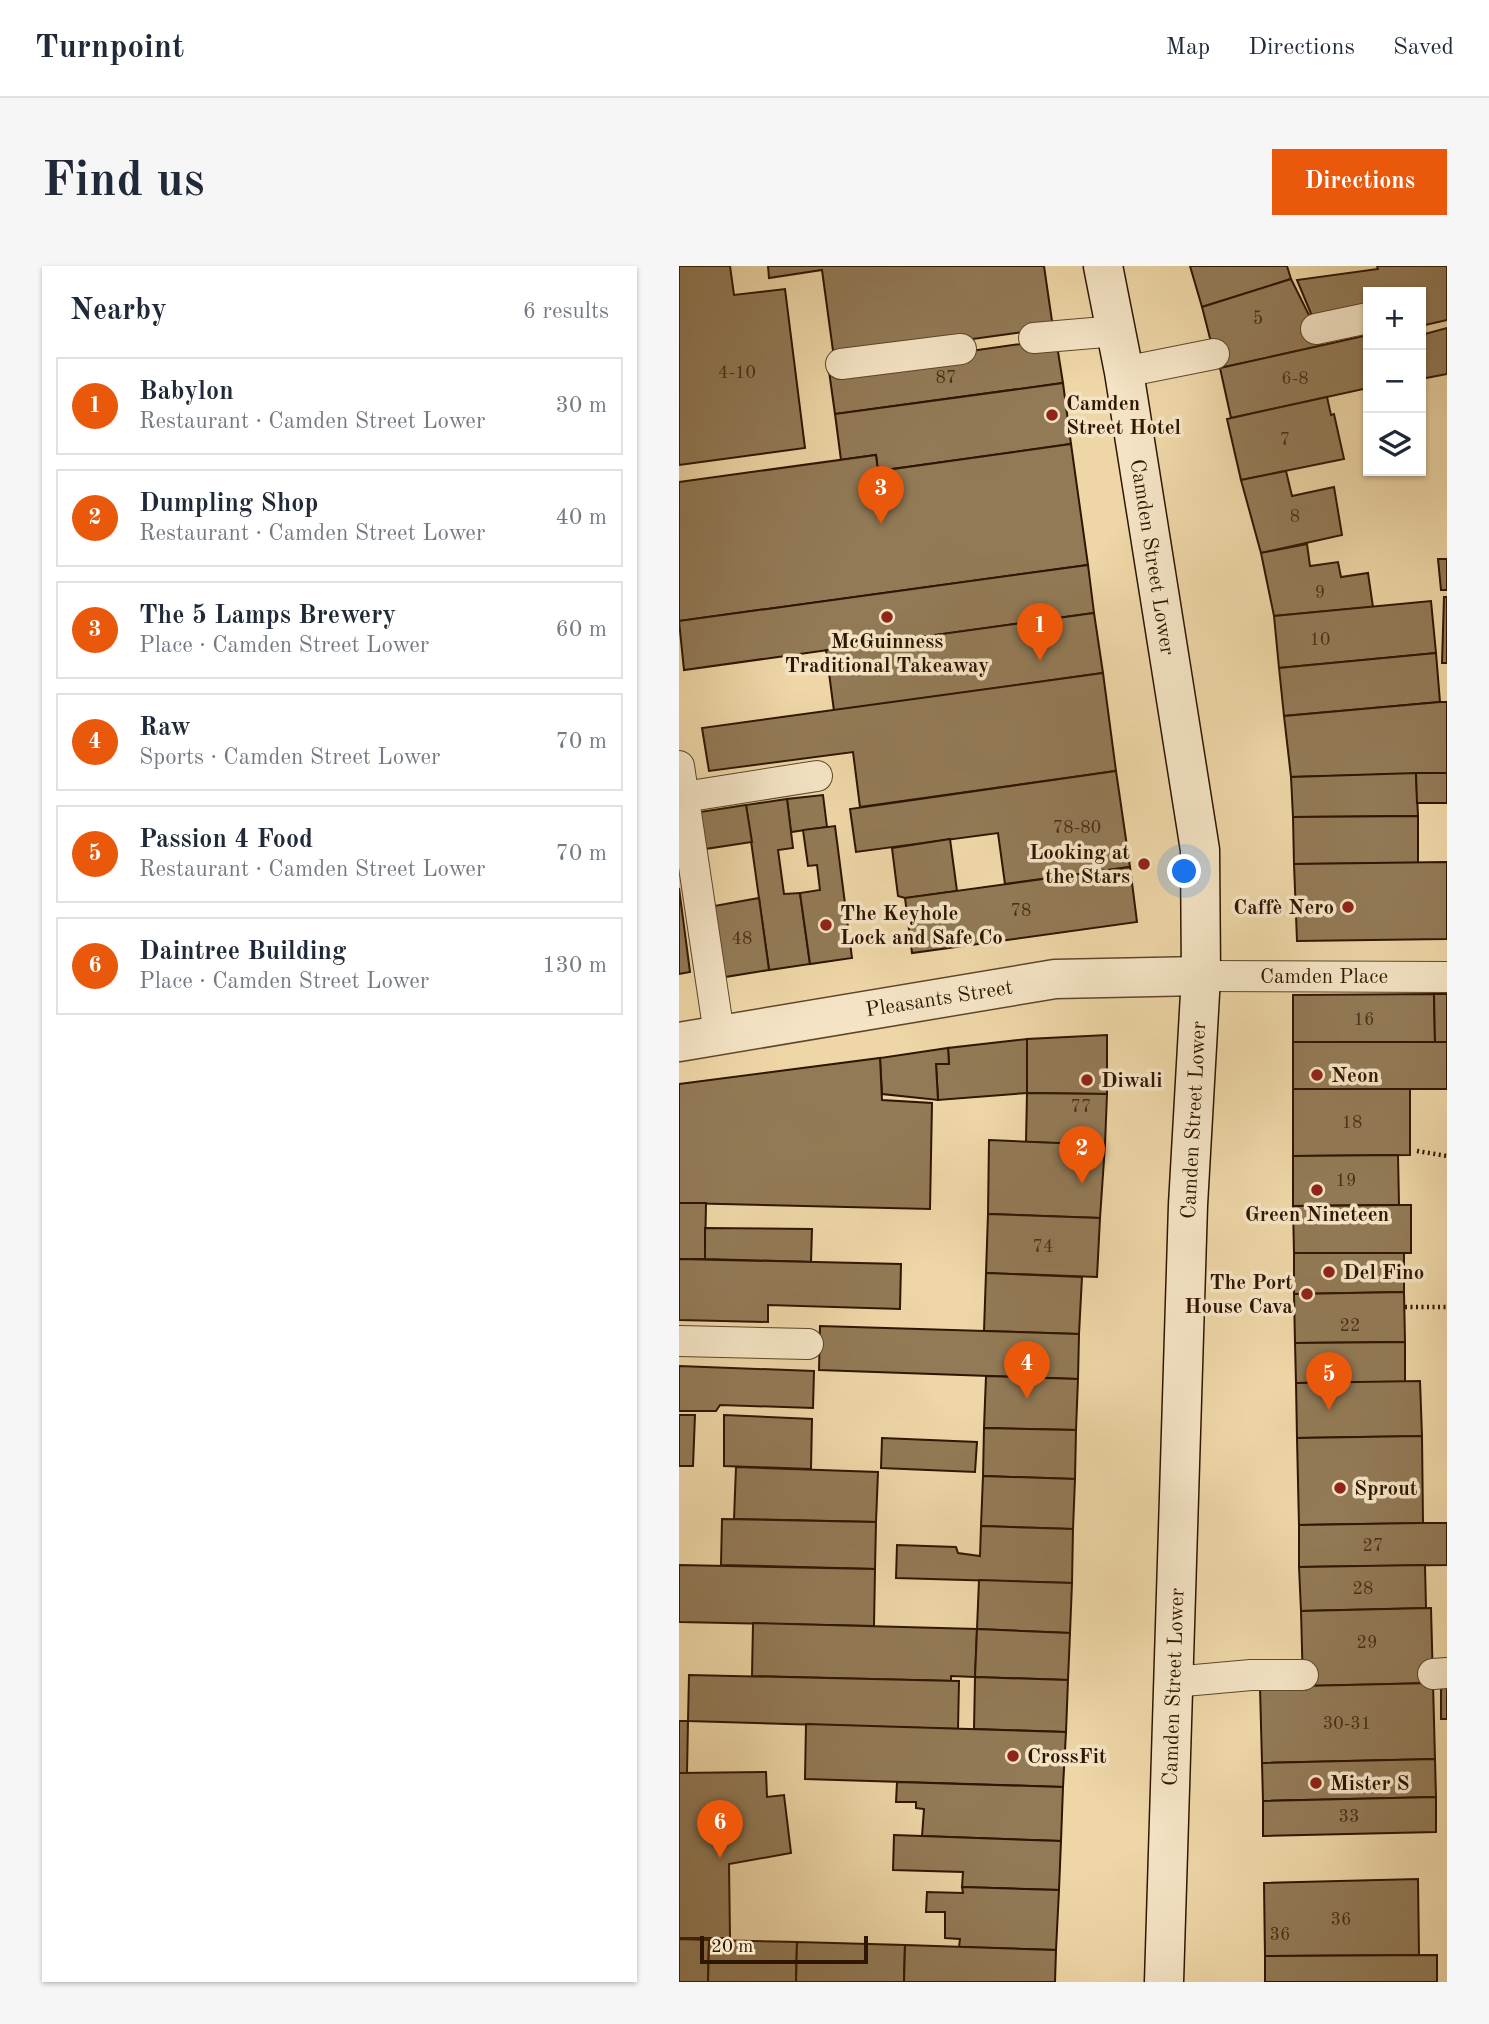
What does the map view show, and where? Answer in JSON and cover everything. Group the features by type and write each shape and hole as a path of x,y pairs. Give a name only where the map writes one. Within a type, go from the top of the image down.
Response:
{"main road":[{"name":"Camden Street Lower","path":"1103,266 1123,372 1200,850 1201,976 1188,1205 1164,1982"},
{"name":"Pleasants Street","path":"679,1042 1055,979 1201,976"}],"lane":[{"path":"1316,329 1363,319"},
{"path":"1034,338 1116,331"},
{"path":"841,364 961,349"},
{"path":"1123,372 1214,354"},
{"path":"679,766 719,1034"},
{"path":"684,797 817,776"},
{"name":"Camden Place","path":"1201,976 1447,977"},
{"path":"679,1341 809,1344"},
{"path":"1173,1682 1251,1675 1303,1675"}],"path":[{"path":"1417,1151 1447,1156"},
{"path":"1276,1306 1294,1307"},
{"path":"1405,1307 1447,1307"}],"building":[{"path":"679,266 730,266 734,295 785,289 805,448 679,465"},
{"path":"768,266 1044,266 1053,328 834,358 822,270 769,278"},
{"path":"1190,266 1287,266 1291,279 1202,307"},
{"path":"1377,266 1447,266 1447,320 1426,325 1426,287 1363,287 1363,307 1312,316 1297,280 1378,269"},
{"path":"1291,279 1316,329 1321,346 1220,368 1202,307"},
{"path":"1447,328 1447,374 1426,378 1426,334"},
{"path":"1363,336 1363,389 1231,418 1220,368"},
{"path":"1056,339 1063,383 835,414 829,371"},
{"path":"1063,383 1071,444 878,471 876,455 841,460 835,414"},
{"path":"1327,397 1331,415 1334,414 1344,459 1241,480 1227,419"},
{"path":"1071,444 1088,565 679,621 679,482 876,455 878,471"},
{"path":"1286,471 1292,496 1334,487 1342,535 1261,553 1241,480"},
{"path":"1307,544 1310,566 1338,562 1341,577 1368,573 1373,607 1274,616 1261,553"},
{"path":"1438,559 1447,559 1447,590 1441,590"},
{"name":"McGuinness Traditional Takeaway","path":"1088,565 1094,613 684,670 679,621"},
{"path":"1444,597 1447,597 1447,663 1442,663"},
{"path":"1431,601 1436,653 1279,668 1274,616"},
{"path":"1094,613 1103,673 834,711 826,650"},
{"path":"1436,653 1440,702 1284,716 1279,668"},
{"path":"1103,673 1116,771 860,807 853,752 709,771 702,728"},
{"path":"1447,702 1447,773 1291,777 1284,716"},
{"path":"1116,771 1130,867 1005,884 998,833 856,852 850,809"},
{"path":"1416,773 1418,816 1293,817 1291,777"},
{"path":"1416,773 1447,773 1447,803 1417,803"},
{"path":"823,795 827,827 791,832 787,799"},
{"path":"787,799 793,848 778,850 784,894 800,893 810,964 769,970 746,805"},
{"path":"746,805 752,842 705,849 700,812"},
{"path":"1418,816 1418,863 1294,864 1293,817"},
{"name":"The Keyhole Lock and Safe Co","path":"835,826 852,958 810,964 800,893 820,890 817,865 808,866 803,830"},
{"path":"950,839 957,891 905,898 898,896 892,848"},
{"path":"1447,862 1447,939 1297,941 1294,864"},
{"path":"1130,867 1137,922 912,953 905,898"},
{"path":"679,888 690,972 679,974"},
{"path":"759,898 769,970 725,977 714,906"},
{"path":"1434,994 1435,1042 1293,1042 1293,995"},
{"path":"1434,994 1447,994 1447,1042 1435,1042"},
{"path":"1107,1035 1107,1094 1027,1093 1027,1039"},
{"path":"1027,1039 1027,1093 938,1100 936,1064 949,1064 948,1048"},
{"path":"1293,1042 1447,1042 1447,1089 1293,1089"},
{"path":"948,1048 949,1064 936,1064 938,1100 882,1094 880,1058"},
{"path":"880,1058 882,1100 932,1103 930,1209 679,1203 679,1084"},
{"path":"1293,1089 1410,1089 1410,1155 1293,1156"},
{"path":"1027,1093 1107,1094 1105,1145 1026,1142"},
{"path":"989,1140 1105,1145 1100,1218 988,1214"},
{"path":"1398,1155 1399,1205 1293,1206 1293,1156"},
{"path":"679,1203 706,1203 705,1259 679,1259"},
{"path":"1411,1205 1411,1253 1294,1253 1293,1206"},
{"path":"988,1214 1100,1218 1097,1277 986,1273"},
{"path":"705,1228 812,1229 811,1262 705,1259"},
{"path":"1294,1253 1404,1253 1404,1292 1294,1294"},
{"path":"679,1259 901,1264 900,1309 768,1305 768,1322 679,1320"},
{"path":"986,1273 1082,1277 1079,1334 984,1331"},
{"path":"1404,1292 1405,1342 1295,1343 1294,1294"},
{"path":"820,1326 1079,1334 1078,1379 819,1370"},
{"path":"1405,1342 1405,1382 1296,1383 1295,1343"},
{"path":"679,1366 814,1371 813,1408 720,1405 716,1411 679,1411"},
{"path":"986,1376 1078,1379 1076,1430 984,1428"},
{"path":"1420,1381 1422,1436 1297,1438 1296,1383"},
{"path":"679,1415 695,1415 693,1466 679,1466"},
{"path":"724,1415 812,1419 811,1469 724,1466"},
{"path":"984,1428 1076,1430 1075,1479 983,1476"},
{"path":"1422,1436 1423,1523 1299,1525 1297,1438"},
{"path":"882,1438 977,1442 975,1472 881,1468"},
{"path":"736,1467 878,1472 876,1522 734,1519"},
{"path":"983,1476 1075,1479 1073,1529 981,1526"},
{"path":"722,1519 876,1522 875,1569 721,1565"},
{"path":"1447,1523 1447,1565 1299,1567 1299,1525"},
{"path":"981,1526 1073,1529 1072,1583 896,1578 897,1545 956,1547 958,1553 980,1556"},
{"path":"679,1565 875,1569 874,1626 679,1622"},
{"path":"1425,1565 1426,1608 1301,1611 1299,1567"},
{"path":"979,1580 1072,1583 1070,1633 977,1629"},
{"path":"1431,1608 1433,1683 1303,1686 1301,1611"},
{"path":"753,1623 977,1629 975,1677 951,1676 951,1681 752,1676"},
{"path":"977,1629 1070,1633 1068,1680 975,1677"},
{"path":"689,1675 959,1681 958,1729 688,1721"},
{"path":"975,1677 1068,1680 1066,1732 974,1729"},
{"path":"1441,1679 1447,1679 1447,1719 1441,1719"},
{"path":"1433,1683 1435,1759 1262,1763 1260,1687"},
{"path":"679,1721 688,1721 687,1773 679,1773"},
{"path":"806,1724 1066,1732 1063,1787 805,1779"},
{"path":"1435,1759 1436,1797 1263,1801 1262,1763"},
{"path":"766,1772 767,1797 784,1795 791,1853 729,1864 730,1938 679,1938 679,1773"},
{"path":"897,1782 1063,1787 1061,1841 922,1836 924,1809 916,1808 916,1802 896,1802"},
{"path":"1436,1797 1436,1832 1263,1836 1263,1801"},
{"path":"894,1835 1061,1841 1059,1890 962,1887 963,1872 893,1870"},
{"path":"1418,1879 1419,1955 1265,1956 1264,1883"},
{"path":"962,1887 1059,1890 1056,1950 959,1947 960,1939 945,1938 945,1912 926,1912 927,1892 963,1893"},
{"path":"679,1939 709,1940 708,1982 679,1982"},
{"path":"709,1940 797,1942 796,1982 708,1982"},
{"path":"797,1942 905,1945 904,1982 796,1982"},
{"path":"905,1945 1056,1950 1055,1982 904,1982"},
{"path":"1437,1955 1437,1982 1265,1982 1265,1956"}],"place":[{"name":"Camden Street Hotel","path":"1052,415"},
{"name":"The 5 Lamps Brewery","path":"881,524"},
{"name":"McGuinness Traditional Takeaway","path":"887,617"},
{"name":"Babylon","path":"1040,661"},
{"name":"Looking at the Stars","path":"1144,864"},
{"name":"Caffè Nero","path":"1348,907"},
{"name":"The Keyhole Lock and Safe Co","path":"826,925"},
{"name":"Neon","path":"1317,1075"},
{"name":"Diwali","path":"1087,1080"},
{"name":"Dumpling Shop","path":"1082,1184"},
{"name":"Green Nineteen","path":"1317,1190"},
{"name":"Del Fino","path":"1329,1272"},
{"name":"The Port House Cava","path":"1307,1294"},
{"name":"Raw","path":"1027,1399"},
{"name":"Passion 4 Food","path":"1329,1410"},
{"name":"Sprout","path":"1340,1488"},
{"name":"CrossFit","path":"1013,1756"},
{"name":"Mister S","path":"1316,1783"},
{"name":"Daintree Building","path":"720,1858"}]}
